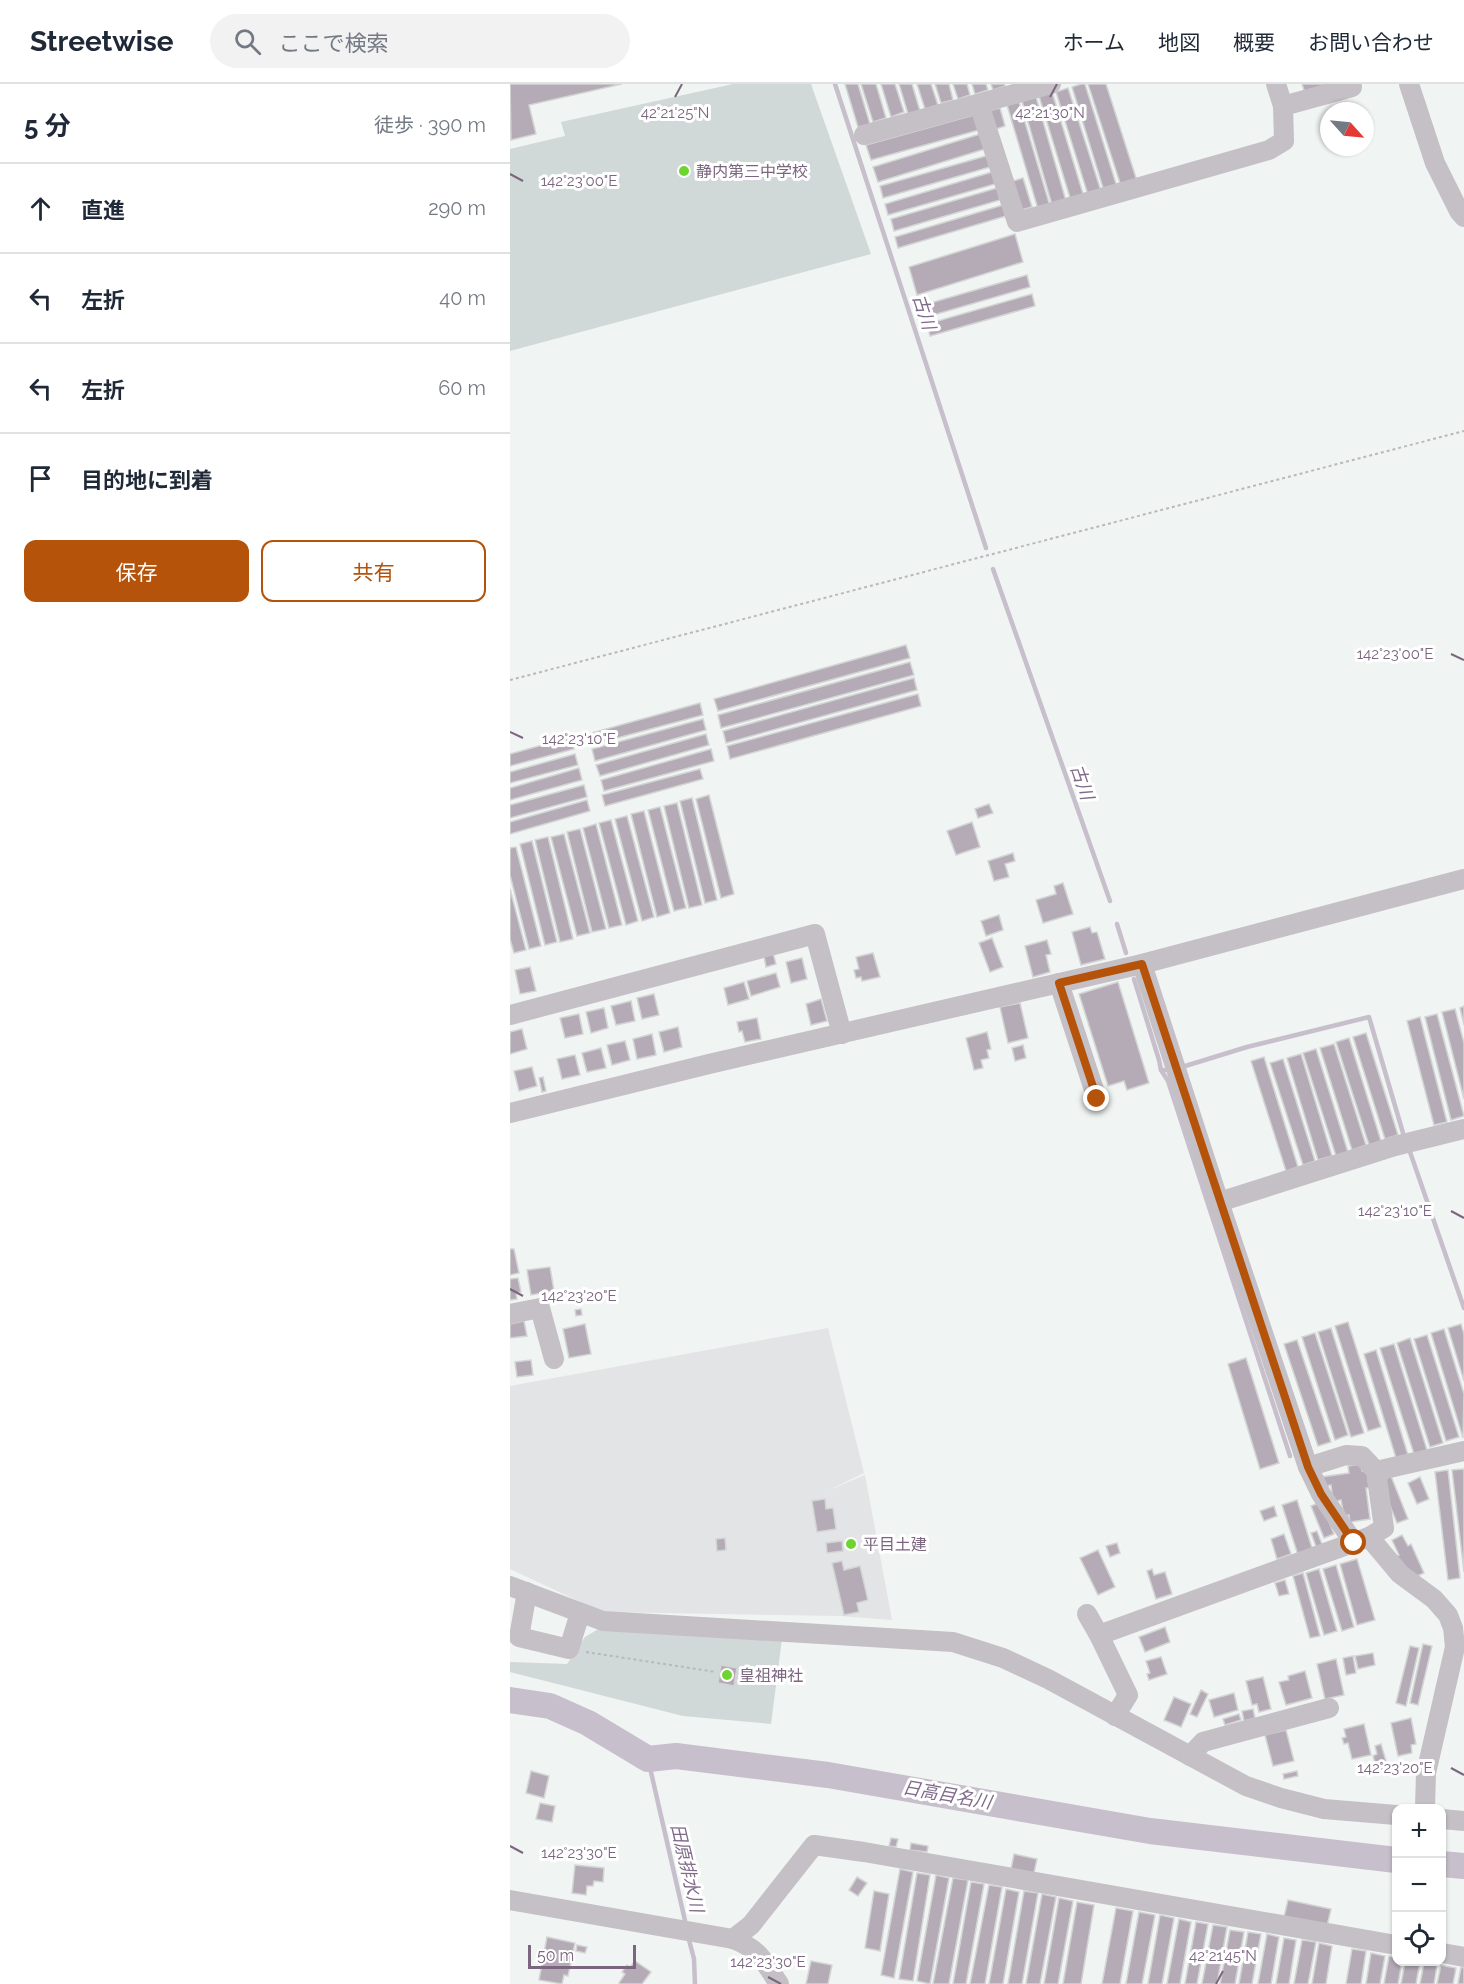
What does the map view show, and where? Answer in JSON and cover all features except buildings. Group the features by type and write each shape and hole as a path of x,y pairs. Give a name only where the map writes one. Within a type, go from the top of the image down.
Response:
{"street":[{"path":"864,135 1051,84"},
{"path":"979,104 1017,222 1269,150 1284,141 1283,106 1276,84"},
{"path":"1283,106 1352,87 1351,84"},
{"path":"1409,84 1435,163 1464,217"},
{"path":"510,1113 709,1064 1142,964 1464,879"},
{"path":"510,1015 815,934 842,1034"},
{"path":"1142,964 1308,1467 1321,1494 1362,1540 1400,1574 1434,1599 1448,1615 1453,1628 1455,1647 1426,1773 1425,1804"},
{"path":"1059,983 1097,1099"},
{"path":"1219,1202 1395,1146 1464,1129"},
{"path":"510,1314 540,1308 554,1359"},
{"path":"1376,1471 1464,1451"},
{"path":"1100,1635 1362,1540 1384,1528 1376,1471 1362,1456 1346,1455 1308,1467"},
{"path":"579,1613 568,1649 519,1637 518,1589 603,1621 953,1642 1003,1658 1048,1679 1246,1786 1324,1809 1392,1815"},
{"path":"1087,1614 1100,1635 1128,1695 1115,1716"},
{"path":"1190,1756 1203,1742 1329,1708"},
{"path":"1446,1819 1464,1821"},
{"path":"733,1939 751,1925 814,1845 1392,1944"},
{"path":"510,1900 733,1939 749,1945 761,1956 779,1984"},
{"path":"1446,1954 1464,1957"}],"path":[{"path":"510,680 1464,431"},
{"path":"568,1649 716,1672"}],"shaded area":[{"name":"静内第三中学校","path":"733,84 811,84 871,254 510,351 510,149 565,136 561,122"},
{"path":"828,1328 864,1473 827,1491 865,1475 892,1620 840,1616 602,1612 510,1569 510,1386"},
{"path":"600,1628 782,1639 771,1724 683,1716 510,1672 510,1662 567,1664 585,1637"}],"waterway":[{"name":"古川","path":"835,84 986,548"},
{"name":"古川","path":"993,569 1110,901"},
{"name":"古川","path":"1117,924 1126,953"},
{"name":"古川","path":"1134,979 1161,1070 1166,1070"},
{"name":"古川","path":"1182,1067 1247,1047 1369,1017 1403,1133"},
{"path":"1161,1070 1168,1081 1290,1456"},
{"name":"古川","path":"1409,1149 1464,1308"},
{"name":"日高目名川","path":"510,1700 550,1706 588,1723 648,1759 676,1756 828,1775 1150,1831 1392,1860"},
{"name":"田原排水川","path":"648,1759 686,1925"},
{"name":"日高目名川","path":"1446,1864 1464,1866"},
{"name":"田原排水川","path":"688,1936 694,1959 695,1984"}],"place":[{"name":"静内第三中学校","path":"684,171"},
{"name":"平目土建","path":"851,1544"},
{"name":"皇祖神社","path":"727,1675"}],"route":[{"path":"1097,1099 1059,983 1142,964 1308,1467 1321,1494 1354,1543"}]}
